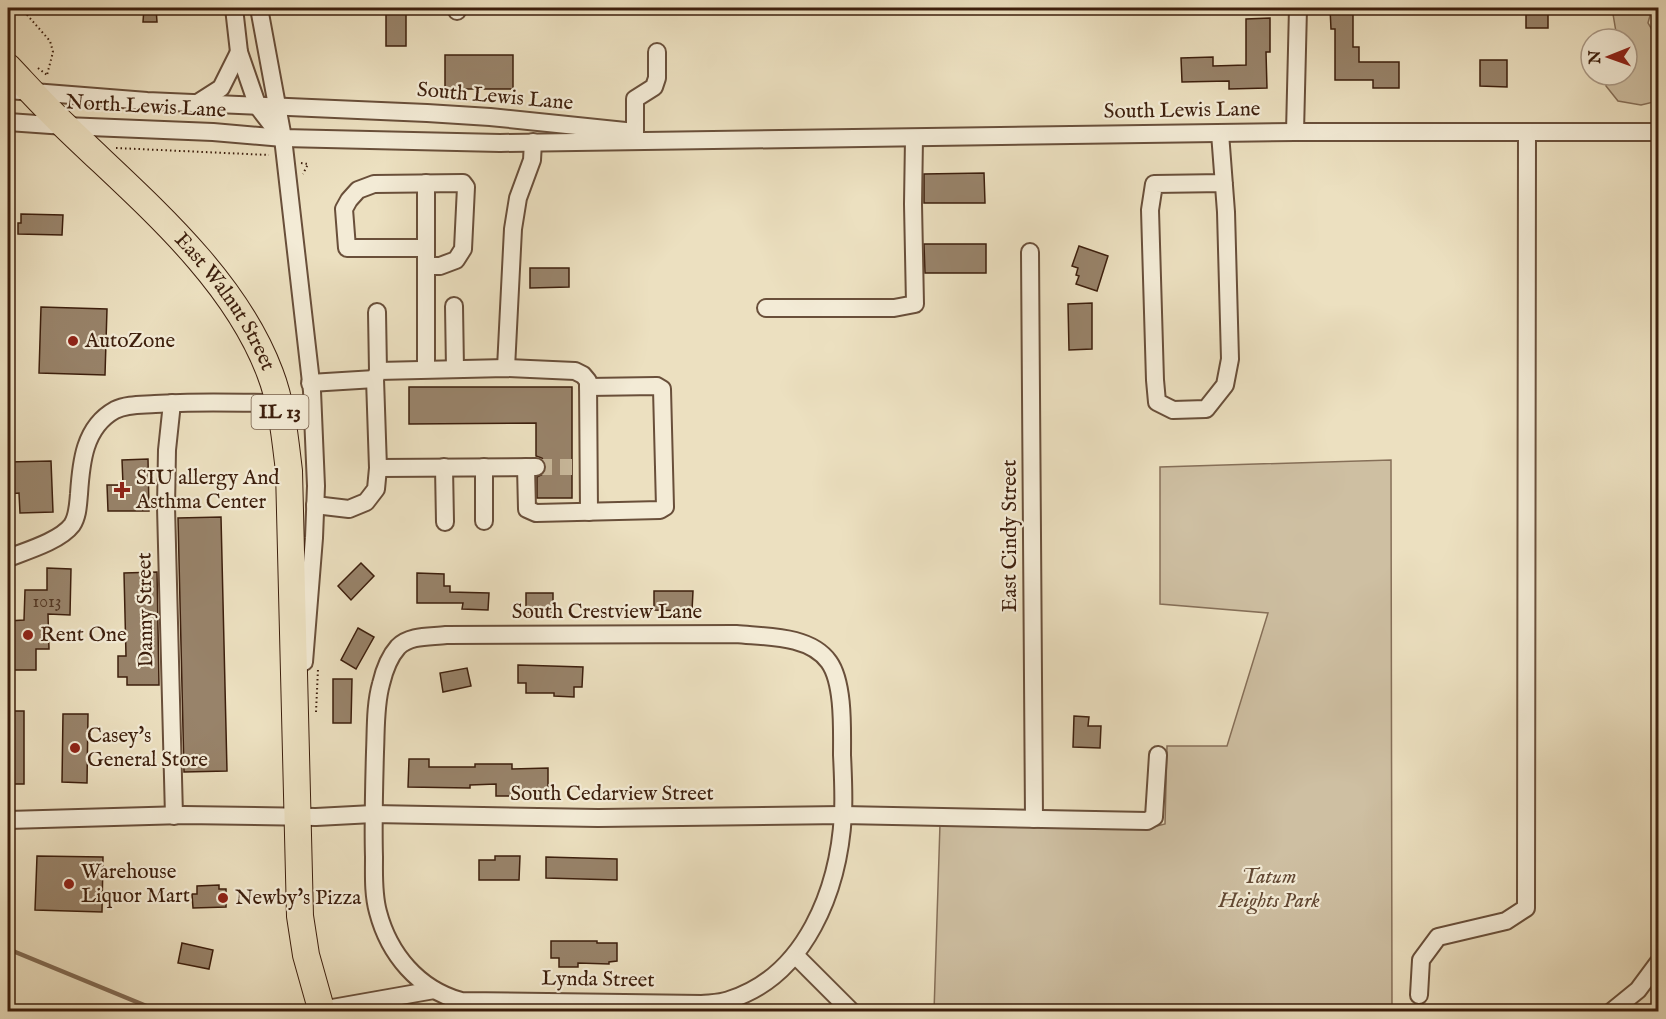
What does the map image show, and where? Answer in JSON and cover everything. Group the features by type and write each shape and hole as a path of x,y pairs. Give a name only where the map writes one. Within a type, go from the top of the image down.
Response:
{"highway":[{"name":"East Walnut Street","path":"8,67 29,86 65,126 131,188 210,271 231,298 260,348 271,374 279,403 289,471 296,817 302,933 321,1011"}],"street":[{"path":"234,8 239,52 258,107 283,138"},
{"name":"East Walnut Street","path":"259,8 283,138 310,383 316,486 307,627 295,750"},
{"path":"1295,132 1298,8"},
{"path":"196,104 221,88 239,52"},
{"path":"635,132 635,99 654,87 657,78 657,52"},
{"name":"North Lewis Lane","path":"29,86 196,104 278,108"},
{"name":"South Lewis Lane","path":"278,108 426,112 707,140"},
{"name":"North Lewis Lane","path":"8,122 213,132 283,138"},
{"name":"South Lewis Lane","path":"283,138 533,142 1295,132 1659,132"},
{"path":"1419,995 1421,960 1438,937 1506,921 1526,908 1527,132"},
{"path":"1220,133 1224,183 1229,273 1230,359 1225,385 1206,409 1173,410 1158,402 1155,380 1150,210 1154,184 1224,183"},
{"path":"766,308 894,308 915,304 914,138"},
{"path":"506,368 513,229 518,198 532,160 533,142"},
{"path":"426,183 426,369"},
{"path":"426,248 347,248 344,209 358,190 374,184 463,183 466,188 464,249 456,260 440,266 426,266"},
{"name":"East Cindy Street","path":"1030,252 1034,819"},
{"path":"454,306 455,369"},
{"path":"315,505 349,509 366,502 376,489 378,468 377,312"},
{"path":"310,383 426,369 506,368 575,371 588,381 580,466 589,512"},
{"path":"378,468 531,467 527,509 536,513 660,510 665,507 662,389 657,386 588,387"},
{"path":"8,558 38,547 65,532 72,525 77,513 81,460 87,442 98,424 115,410 131,406 172,403 279,403"},
{"name":"Danny Street","path":"172,403 167,450 166,507 174,816"},
{"path":"444,467 445,522"},
{"path":"484,467 484,521"},
{"name":"South Crestview Lane","path":"373,814 380,685 397,648 407,639 446,635 736,634 791,639 820,653 829,662 837,679 841,721 843,815"},
{"name":"South Cedarview Street","path":"8,820 373,814 598,818 843,815 1147,821 1154,817 1158,755"},
{"name":"Lynda Street","path":"373,814 374,889 378,911 389,940 399,959 412,975 443,997 460,1001 702,1004 728,1001 750,991 772,978 795,955 812,931 825,904 838,850 843,815"},
{"path":"795,955 852,1011"},
{"path":"1611,1011 1638,990 1659,963"},
{"path":"321,1011 434,990"}],"path":[{"path":"21,8 50,41 53,52 29,86"},
{"path":"110,148 263,154 308,164"}],"green space":[{"path":"1612,8 1652,8 1648,23 1658,40 1658,101 1641,105 1618,101 1607,87 1639,87 1639,27 1615,27"},
{"name":"Tatum Heights Park","path":"1391,460 1392,1011 934,1012 940,824 1149,828 1165,824 1167,746 1227,746 1268,613 1160,604 1160,467"}],"building":[{"path":"144,8 156,8 157,22 143,22"},
{"path":"386,8 406,8 406,46 386,46"},
{"path":"1330,8 1353,8 1353,47 1359,47 1359,62 1399,62 1399,88 1373,88 1373,80 1335,80 1335,29 1331,29"},
{"path":"1526,8 1548,8 1548,28 1526,28"},
{"path":"1270,18 1270,52 1266,52 1267,88 1229,89 1229,81 1182,82 1181,58 1213,57 1213,66 1246,65 1246,19"},
{"path":"445,55 513,55 513,89 445,89"},
{"path":"1480,60 1507,60 1507,87 1480,86"},
{"path":"984,173 985,203 924,203 924,174"},
{"path":"21,214 63,215 62,235 18,234"},
{"path":"924,244 986,244 986,273 925,273"},
{"path":"1079,246 1108,256 1097,291 1076,284 1079,276 1076,275 1078,268 1072,266"},
{"path":"530,268 569,268 569,287 530,288"},
{"path":"1092,303 1092,349 1069,350 1068,304"},
{"name":"AutoZone","path":"41,307 107,309 105,375 39,373"},
{"path":"409,387 572,387 572,498 537,498 537,477 545,473 546,466 542,458 536,456 536,423 409,424"},
{"path":"148,459 149,511 108,511 107,485 123,485 122,460"},
{"path":"51,461 53,512 20,513 19,493 8,494 8,462"},
{"path":"221,517 227,771 184,772 178,518"},
{"path":"361,563 374,576 351,600 338,586"},
{"path":"47,568 71,569 70,615 48,614 49,649 36,649 36,670 8,670 8,621 24,620 25,590 47,590"},
{"path":"157,572 159,685 127,685 127,677 118,677 118,656 126,656 124,573"},
{"path":"417,573 444,574 444,586 450,586 450,592 489,593 488,610 462,609 463,603 417,603"},
{"path":"654,591 693,591 692,611 654,610"},
{"path":"526,593 553,593 553,612 526,612"},
{"path":"358,628 374,637 356,669 341,660"},
{"path":"518,665 583,667 582,687 574,687 574,697 554,696 554,693 526,693 526,683 518,683"},
{"path":"467,668 471,686 443,692 440,673"},
{"path":"333,679 352,679 351,723 333,723"},
{"path":"8,711 24,711 24,784 8,784"},
{"name":"Casey's General Store","path":"63,714 88,714 87,783 62,782"},
{"path":"1074,716 1089,717 1088,726 1101,726 1100,748 1073,747"},
{"path":"409,759 429,759 429,767 512,764 512,769 548,768 548,790 512,790 512,796 496,796 496,784 470,785 470,788 408,787"},
{"name":"Warehouse Liquor Mart","path":"37,856 103,857 102,912 35,910"},
{"path":"495,856 520,856 519,880 479,880 479,860 495,860"},
{"path":"546,857 617,859 617,880 546,878"},
{"path":"219,885 219,889 226,889 226,907 193,908 192,894 197,894 197,886"},
{"path":"551,941 617,943 617,961 609,962 609,964 578,963 578,967 559,967 559,958 551,958"},
{"path":"182,943 213,950 209,969 178,963"}],"waterway":[{"path":"8,949 161,1012"}],"tunnel":[{"path":"536,467 572,467"}],"place":[{"name":"AutoZone","path":"73,341"},
{"name":"SIU allergy And Asthma Center","path":"122,490"},
{"name":"Rent One","path":"28,635"},
{"name":"Casey's General Store","path":"75,748"},
{"name":"Warehouse Liquor Mart","path":"69,884"},
{"name":"Newby's Pizza","path":"223,898"}]}
